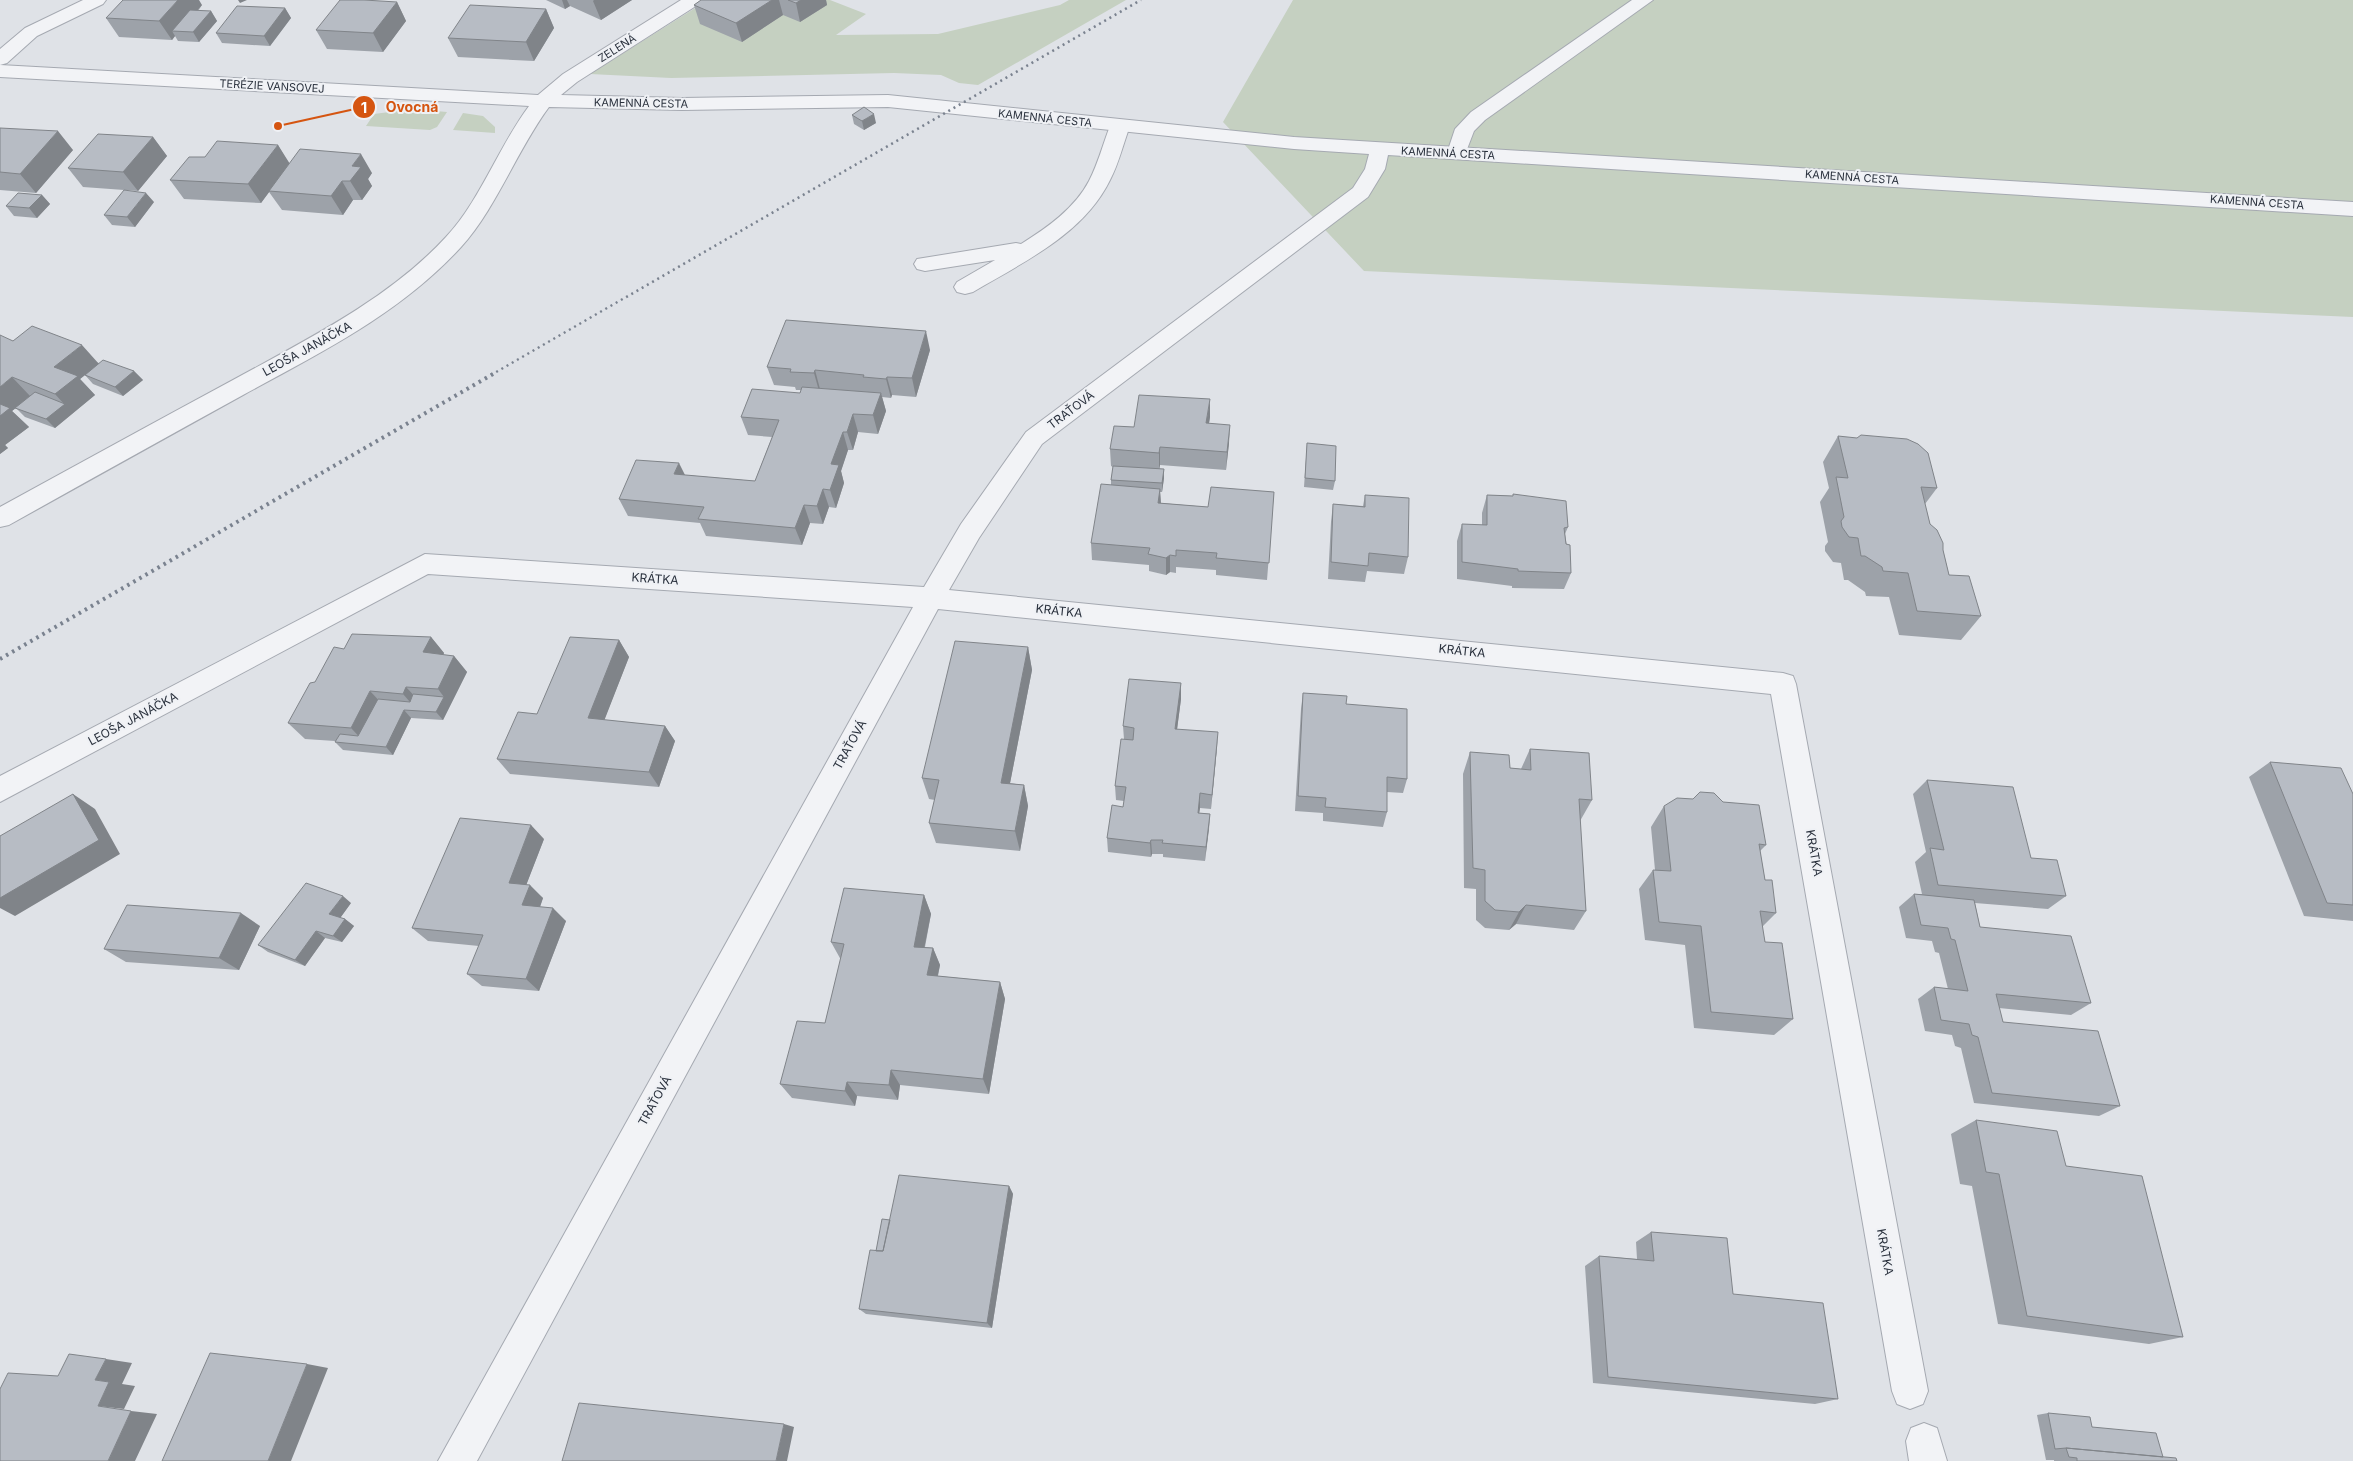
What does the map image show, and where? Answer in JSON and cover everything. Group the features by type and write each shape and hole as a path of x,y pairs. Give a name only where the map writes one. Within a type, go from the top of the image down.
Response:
{"street":[{"path":"0,59 42,26 97,0"},
{"name":"ZELENÁ","path":"544,100 570,78 693,0"},
{"path":"1457,153 1462,134 1478,116 1644,0"},
{"name":"TERÉZIE VANSOVEJ","path":"0,71 544,100"},
{"name":"KAMENNÁ CESTA","path":"544,100 682,104 888,101 1120,126 1380,149 2353,208"},
{"name":"LEOŠA JANÁČKA","path":"0,518 352,325 423,271 455,241 473,216 525,126 544,100"},
{"path":"965,287 1049,235 1077,212 1096,186 1120,126"},
{"name":"TRAŤOVÁ","path":"457,1461 931,598 970,531 1034,438 1361,192 1375,170 1380,149"},
{"path":"925,264 1028,248"},
{"name":"LEOŠA JANÁČKA","path":"0,790 425,564"},
{"name":"KRÁTKA","path":"425,564 931,598 1783,684 1910,1391"}],"green space":[{"path":"708,0 830,0 866,14 836,35 938,34 1060,5 1069,0 1126,0 978,85 959,83 941,75 894,73 671,78 590,74"},
{"path":"1293,0 2353,0 2353,317 1364,271 1223,122"},
{"path":"413,109 447,112 437,127 430,130 366,126 374,114"},
{"path":"463,113 483,116 495,127 495,133 453,130"}],"building":[{"path":"123,0 178,0 159,21 106,18"},
{"path":"340,0 397,2 373,33 316,30"},
{"path":"701,0 772,0 736,23 694,5"},
{"path":"788,0 801,0 796,3"},
{"path":"470,5 546,9 526,42 448,38"},
{"path":"237,6 285,8 264,36 216,33"},
{"path":"190,10 211,11 193,32 172,31"},
{"path":"864,107 874,114 862,121 852,115"},
{"path":"0,128 58,131 20,174 0,172"},
{"path":"98,134 153,137 123,172 68,168"},
{"path":"217,141 278,145 248,184 170,180 189,157 205,157"},
{"path":"300,149 361,154 352,166 361,167 350,181 342,181 331,196 269,191"},
{"path":"124,190 146,193 127,217 104,215"},
{"path":"18,193 42,195 29,208 6,206"},
{"path":"786,320 926,331 912,378 887,377 886,379 815,370 814,373 790,372 791,369 767,367"},
{"path":"32,326 82,345 54,367 78,376 55,394 12,377 0,387 0,335 13,341"},
{"path":"103,360 134,371 115,387 85,375"},
{"path":"802,387 881,393 873,415 853,414 847,432 843,432 831,464 839,465 830,490 823,489 817,506 804,505 795,528 698,519 704,507 619,499 636,460 679,463 674,474 755,481 779,420 741,417 752,389 800,393"},
{"path":"35,392 65,404 46,419 15,408"},
{"path":"1139,395 1210,399 1206,423 1230,425 1227,452 1160,447 1159,453 1110,449 1114,426 1134,427"},
{"path":"0,404 10,408 0,416"},
{"path":"1861,435 1907,439 1918,444 1928,453 1937,488 1921,487 1930,524 1937,530 1943,543 1949,575 1969,576 1981,616 1917,611 1908,573 1883,571 1882,567 1865,556 1861,556 1858,538 1849,537 1842,527 1841,521 1844,517 1836,477 1848,478 1838,436 1857,438"},
{"path":"1307,443 1336,446 1335,481 1305,478"},
{"path":"1113,466 1164,469 1162,483 1111,480"},
{"path":"1101,484 1160,489 1158,503 1208,507 1211,487 1274,492 1269,563 1216,558 1217,553 1176,550 1176,556 1170,555 1166,558 1148,554 1150,548 1091,543"},
{"path":"1513,494 1566,501 1568,527 1564,528 1566,544 1570,545 1571,573 1518,571 1518,569 1462,562 1462,524 1487,525 1487,495 1513,496"},
{"path":"1365,495 1409,498 1408,557 1369,553 1368,566 1331,562 1333,504 1365,507"},
{"path":"352,634 431,637 423,652 454,656 438,689 406,687 403,694 370,691 351,728 288,723 310,683 315,682 334,647 344,649"},
{"path":"570,637 619,640 588,718 665,726 649,772 497,759 518,712 537,714"},
{"path":"955,641 1028,647 1001,783 1024,785 1015,831 929,823 939,780 922,778"},
{"path":"1129,679 1181,683 1175,729 1218,732 1212,795 1200,793 1198,813 1210,814 1206,847 1162,843 1163,840 1151,840 1150,843 1107,838 1112,805 1123,807 1126,787 1115,786 1121,739 1133,740 1134,728 1123,726"},
{"path":"1303,693 1347,696 1346,704 1407,709 1407,779 1387,777 1387,812 1325,807 1326,798 1298,796"},
{"path":"413,694 444,697 436,712 404,710 386,747 335,742 340,734 358,736 378,699 410,702"},
{"path":"1530,749 1589,753 1592,800 1579,799 1586,911 1526,905 1519,912 1495,910 1485,901 1485,870 1473,868 1470,752 1509,755 1510,768 1531,770"},
{"path":"2270,762 2341,768 2353,794 2353,905 2327,903"},
{"path":"1927,780 2013,787 2031,858 2057,860 2066,896 1938,885 1930,848 1944,850"},
{"path":"1700,792 1714,793 1723,802 1759,805 1766,845 1759,844 1765,880 1772,880 1776,913 1760,911 1765,942 1782,943 1793,1019 1711,1012 1701,926 1659,922 1653,870 1671,871 1664,806 1677,798 1693,799"},
{"path":"73,794 99,840 0,898 0,836"},
{"path":"460,818 531,825 509,883 530,885 522,905 553,908 526,979 467,974 483,935 412,928"},
{"path":"306,883 343,896 329,914 345,919 333,936 316,931 295,960 258,945"},
{"path":"844,888 924,895 914,947 933,948 927,975 1000,982 983,1079 891,1070 889,1085 847,1082 845,1091 780,1084 797,1021 825,1023 844,944 831,942"},
{"path":"1914,894 1974,900 1980,927 2071,936 2091,1003 1996,994 2003,1022 2098,1031 2120,1106 1992,1093 1978,1037 1972,1035 1969,1024 1941,1020 1934,987 1968,991 1955,940 1951,939 1948,928 1921,925"},
{"path":"127,905 241,913 219,958 104,949"},
{"path":"1976,1120 2057,1131 2066,1166 2142,1176 2183,1337 2027,1316 1999,1174 1986,1172"},
{"path":"899,1175 1009,1186 987,1323 859,1309 870,1250 883,1251"},
{"path":"882,1219 890,1220 883,1251 876,1251"},
{"path":"1651,1232 1727,1238 1733,1294 1823,1303 1838,1399 1608,1377 1599,1256 1654,1261"},
{"path":"210,1353 307,1364 268,1461 162,1461"},
{"path":"69,1354 106,1359 95,1380 109,1382 98,1406 131,1411 108,1461 0,1461 0,1389 8,1373 58,1376"},
{"path":"579,1403 784,1424 776,1461 562,1461"},
{"path":"2048,1413 2090,1417 2092,1427 2156,1433 2163,1457 2066,1448 2055,1449"},
{"path":"2066,1448 2176,1458 2177,1461 2077,1461 2077,1458 2069,1457"}],"railway":[{"path":"491,375 1141,0"},
{"path":"0,659 493,374"}],"place":[{"name":"Ovocná","path":"278,126"}]}
